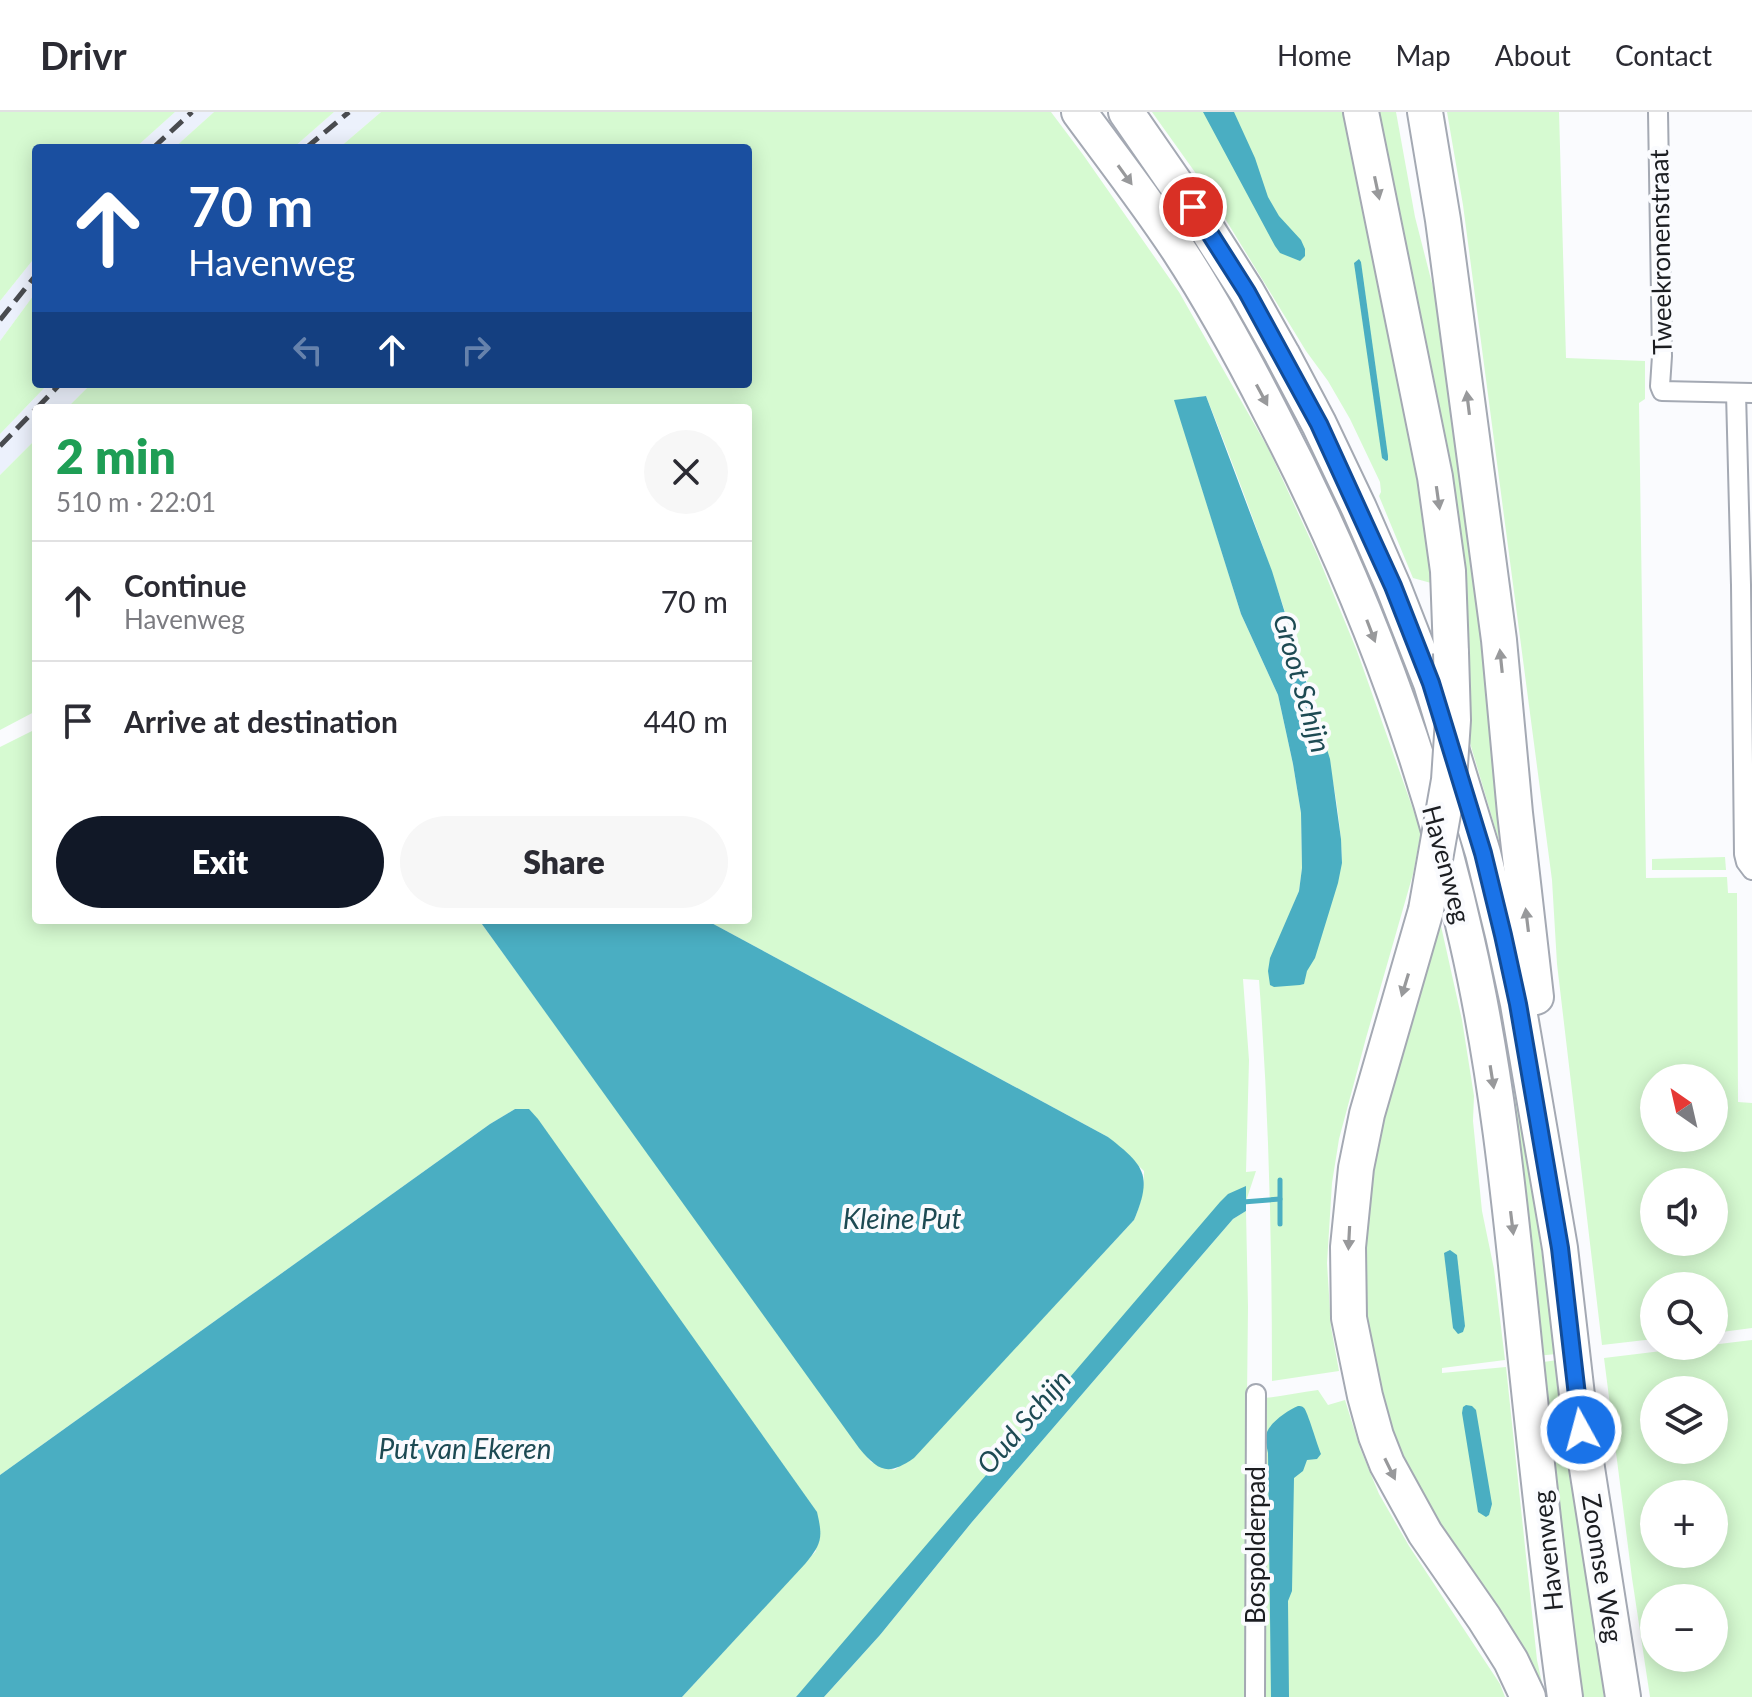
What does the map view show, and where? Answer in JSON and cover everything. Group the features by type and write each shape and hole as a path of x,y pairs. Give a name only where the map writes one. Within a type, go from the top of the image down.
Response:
{"highway":[{"name":"Havenweg","path":"1079,112 1180,252 1290,449 1360,601 1425,784 1467,940 1498,1114 1565,1697"},
{"name":"Havenweg","path":"1126,112 1207,229 1290,368 1359,508 1431,683 1483,853 1503,935 1560,1248"},
{"path":"1361,112 1435,477 1448,571 1453,720 1449,780 1426,910 1367,1114 1356,1168 1350,1213 1349,1318 1361,1381 1387,1464 1425,1533 1511,1661 1528,1697"},
{"path":"1425,112 1447,250 1499,640 1517,826 1559,1178 1560,1248"},
{"name":"Zoomse Weg","path":"1560,1248 1581,1430 1623,1697"}],"street":[{"name":"Tweekronenstraat","path":"1658,112 1660,386 1662,391 1744,393"},
{"path":"1744,393 1748,775 1744,854 1752,870"},
{"name":"Bospolderpad","path":"1255,1697 1256,1394"}],"shaded area":[{"path":"175,112 214,112 178,144 139,144"},
{"path":"334,112 381,112 344,144 298,144"},
{"path":"32,261 32,297 0,341 0,301"},
{"path":"44,388 87,388 71,404 32,404 32,443 0,475 0,434"}],"green space":[{"path":"0,112 175,112 139,144 32,144 32,261 0,301"},
{"path":"214,112 334,112 298,144 178,144"},
{"path":"381,112 1051,112 1179,292 1268,448 1357,651 1421,832 1413,874 1339,1139 1332,1183 1327,1263 1331,1327 1339,1371 1272,1381 1269,1180 1259,980 1243,979 1249,1060 1246,1172 1256,1171 1246,1201 796,1697 682,1697 816,1551 515,1109 0,1475 0,747 32,731 32,924 482,924 871,1462 894,1470 914,1457 1134,1220 1143,1190 1144,1171 1108,1137 713,924 752,924 752,404 71,404 87,388 752,388 752,144 344,144","holes":["1206,396 1242,488 1295,643 1319,725 1337,806 1342,863 1291,911 1299,891 1302,868 1301,813 1278,695 1241,614 1175,401"]},
{"path":"1152,112 1345,112 1412,440 1422,497 1431,583 1413,578 1379,496 1380,482 1328,381 1306,351 1207,189"},
{"path":"1372,112 1396,112 1415,217 1456,377 1507,868 1465,726"},
{"path":"1447,112 1559,112 1566,358 1645,361 1645,399 1639,403 1646,878 1727,877 1728,893 1737,893 1738,1102 1752,1103 1752,1328 1728,1331 1728,1272 1640,1272 1640,1341 1602,1345 1557,964 1552,880 1463,205"},
{"path":"32,297 32,388 44,388 0,434 0,341"},
{"path":"32,443 32,713 0,730 0,475"},
{"path":"1456,808 1486,924 1523,1122 1556,1354 1537,1356 1453,834"},
{"path":"1725,857 1726,870 1652,870 1652,859"},
{"path":"1437,908 1462,1020 1474,1096 1473,1121 1482,1211 1494,1269 1505,1360 1442,1368 1442,1373 1506,1367 1537,1660 1545,1697 1534,1697 1386,1430 1370,1364 1355,1233 1390,1073"},
{"path":"1246,1211 1247,1398 1318,1390 1328,1405 1345,1400 1379,1494 1409,1546 1500,1684 1505,1697 824,1697 1233,1219"},
{"path":"1752,1340 1752,1697 1650,1697 1646,1672 1728,1672 1728,1584 1640,1584 1640,1631 1604,1358 1640,1354 1640,1360 1728,1360 1728,1343"},
{"path":"1557,1360 1604,1697 1576,1697 1537,1363"}],"water":[{"path":"1203,112 1234,112 1255,158 1268,197 1305,249 1305,256 1300,261 1280,253 1275,246"},
{"path":"1359,259 1388,456 1386,461 1382,458 1354,263"},
{"name":"Groot Schijn","path":"1206,396 1272,571 1330,759 1342,863 1315,958 1304,984 1300,985 1274,987 1270,985 1268,971 1270,958 1299,891 1302,868 1301,813 1293,764 1278,695 1241,614 1174,400"},
{"name":"Kleine Put","path":"482,924 713,924 1108,1137 1137,1164 1144,1181 1134,1220 914,1458 897,1467 884,1469 859,1448"},
{"name":"Put van Ekeren","path":"515,1109 529,1109 538,1119 817,1512 820,1540 805,1564 682,1697 0,1697 0,1475"},
{"path":"1246,1186 1246,1211 1233,1219 972,1522 880,1635 824,1697 796,1697 1220,1202 1228,1194"},
{"path":"1450,1250 1457,1255 1465,1326 1463,1332 1458,1334 1453,1328 1444,1253"},
{"path":"1466,1405 1476,1410 1492,1504 1486,1517 1478,1512 1462,1413"},
{"path":"1298,1406 1305,1410 1321,1454 1317,1459 1307,1460 1303,1471 1294,1478 1292,1591 1288,1601 1289,1697 1271,1697 1266,1437 1276,1420"}],"waterway":[{"name":"Oud Schijn","path":"1280,1180 1280,1224"},
{"name":"Oud Schijn","path":"1243,1202 1280,1199"}],"railway":[{"path":"157,144 192,112"},
{"path":"311,144 349,112"},
{"path":"0,320 32,280"},
{"path":"41,404 56,388"},
{"path":"0,446 32,413"}],"route":[{"path":"1193,207 1247,292 1319,424 1393,586 1431,683 1483,853 1518,1004 1560,1248 1581,1430"}]}
